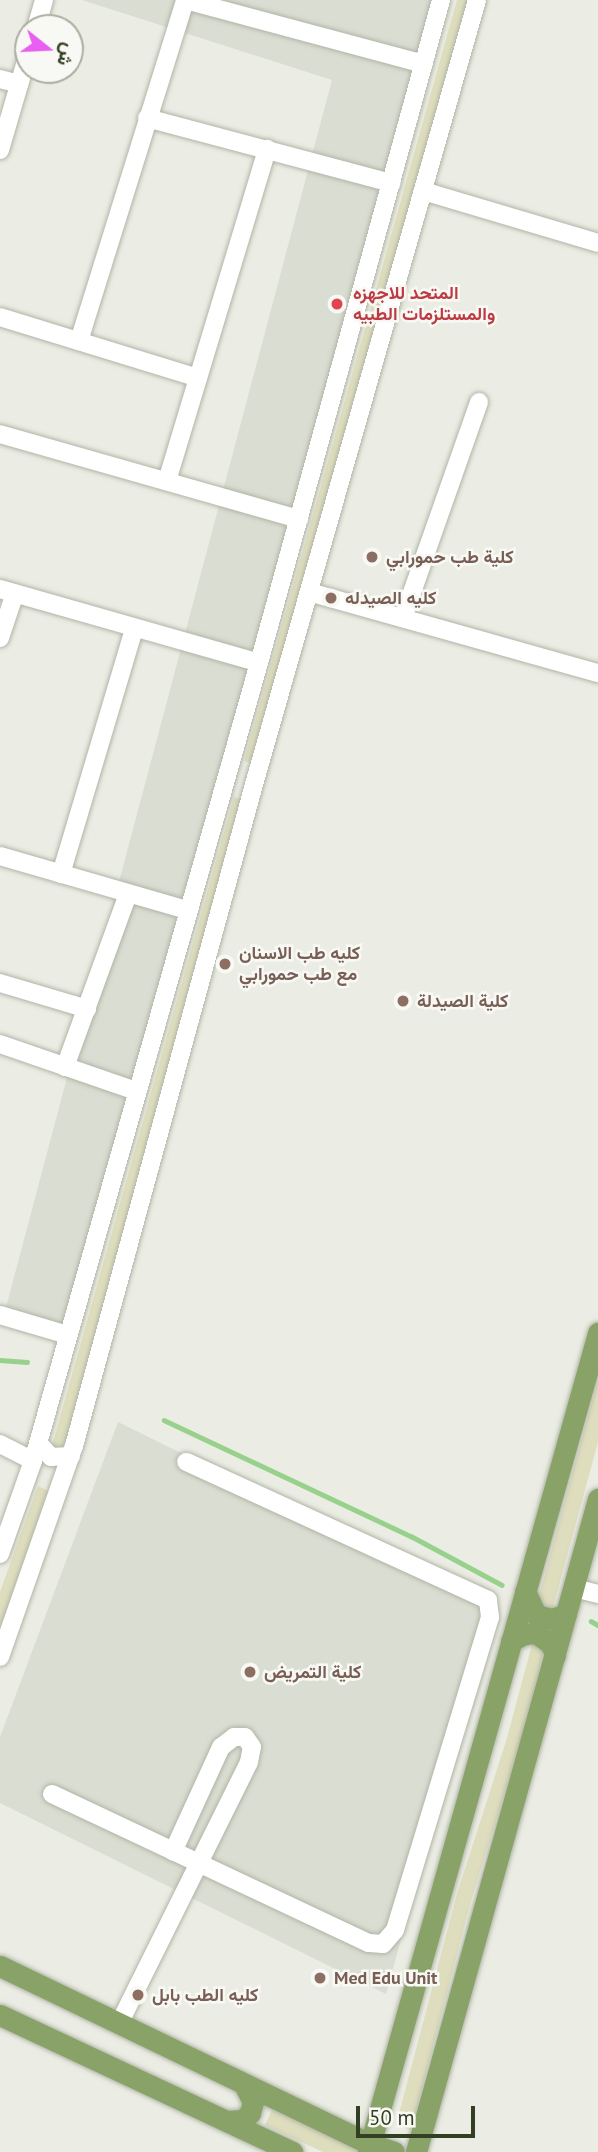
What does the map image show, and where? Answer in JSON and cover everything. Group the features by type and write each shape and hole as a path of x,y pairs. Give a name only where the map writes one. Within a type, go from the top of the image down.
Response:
{"main road":[{"path":"369,2148 598,1333"},
{"path":"416,2152 598,1499"},
{"path":"525,1591 533,1612 540,1618 552,1619 566,1614"},
{"path":"511,1641 519,1636 536,1633 551,1644 555,1655"},
{"path":"0,1966 244,2084 369,2148 394,2152"},
{"path":"0,2015 292,2152"},
{"path":"226,2121 243,2120 250,2113 253,2102 244,2084"}],"street":[{"path":"79,341 185,0 424,64"},
{"path":"0,1554 36,1452 187,910 259,663 441,0"},
{"path":"0,1657 71,1456 258,768 477,0"},
{"path":"0,150 19,84"},
{"path":"147,118 391,183"},
{"path":"167,481 267,149"},
{"path":"423,191 598,243"},
{"path":"0,317 198,378"},
{"path":"403,618 479,402"},
{"path":"0,434 299,519"},
{"path":"0,638 7,591 259,663"},
{"path":"309,592 598,673"},
{"path":"61,874 134,629"},
{"path":"231,757 242,768 258,768"},
{"path":"222,790 239,790 250,800"},
{"path":"0,856 187,910"},
{"path":"65,1068 128,894"},
{"path":"0,983 87,1009"},
{"path":"0,1044 136,1091"},
{"path":"0,1315 68,1335"},
{"path":"0,1444 51,1457 71,1456"},
{"path":"52,1794 369,1943 383,1944 394,1930 490,1618 488,1600 186,1462"},
{"path":"26,1482 47,1479 60,1490"},
{"path":"573,1588 598,1594"},
{"path":"119,2024 249,1762 253,1747 245,1737 234,1737 221,1748 173,1852"}],"shaded area":[{"path":"82,0 435,0 65,1325 5,1311 332,80"},
{"name":"كلية التمريض","path":"118,1422 493,1607 386,1994 0,1803 0,1737"}],"green space":[{"path":"457,0 472,0 255,764 244,761"},
{"path":"234,797 245,800 62,1456 50,1453"},
{"path":"598,1380 598,1442 551,1615 535,1611"},
{"path":"38,1486 53,1493 0,1637 0,1592"},
{"path":"534,1637 547,1640 519,1746 471,1901 411,2130 396,2125 457,1894 507,1738"},
{"path":"272,2110 357,2149 357,2152 323,2152 265,2125"}],"waterway":[{"path":"0,1360 27,1362"},
{"path":"164,1420 411,1536 502,1585"},
{"path":"591,1621 598,1625"}],"place":[{"name":"المتحد للاجهزه والمستلزمات الطبيه","path":"337,304"},
{"name":"كلية طب حمورابي","path":"372,557"},
{"name":"كليه الصيدله","path":"331,598"},
{"name":"كليه طب الاسنان مع طب حمورابي","path":"225,964"},
{"name":"كلية الصيدلة","path":"403,1001"},
{"name":"كلية التمريض","path":"250,1672"},
{"name":"Med Edu Unit","path":"320,1978"},
{"name":"كليه الطب بابل","path":"138,1995"}]}
